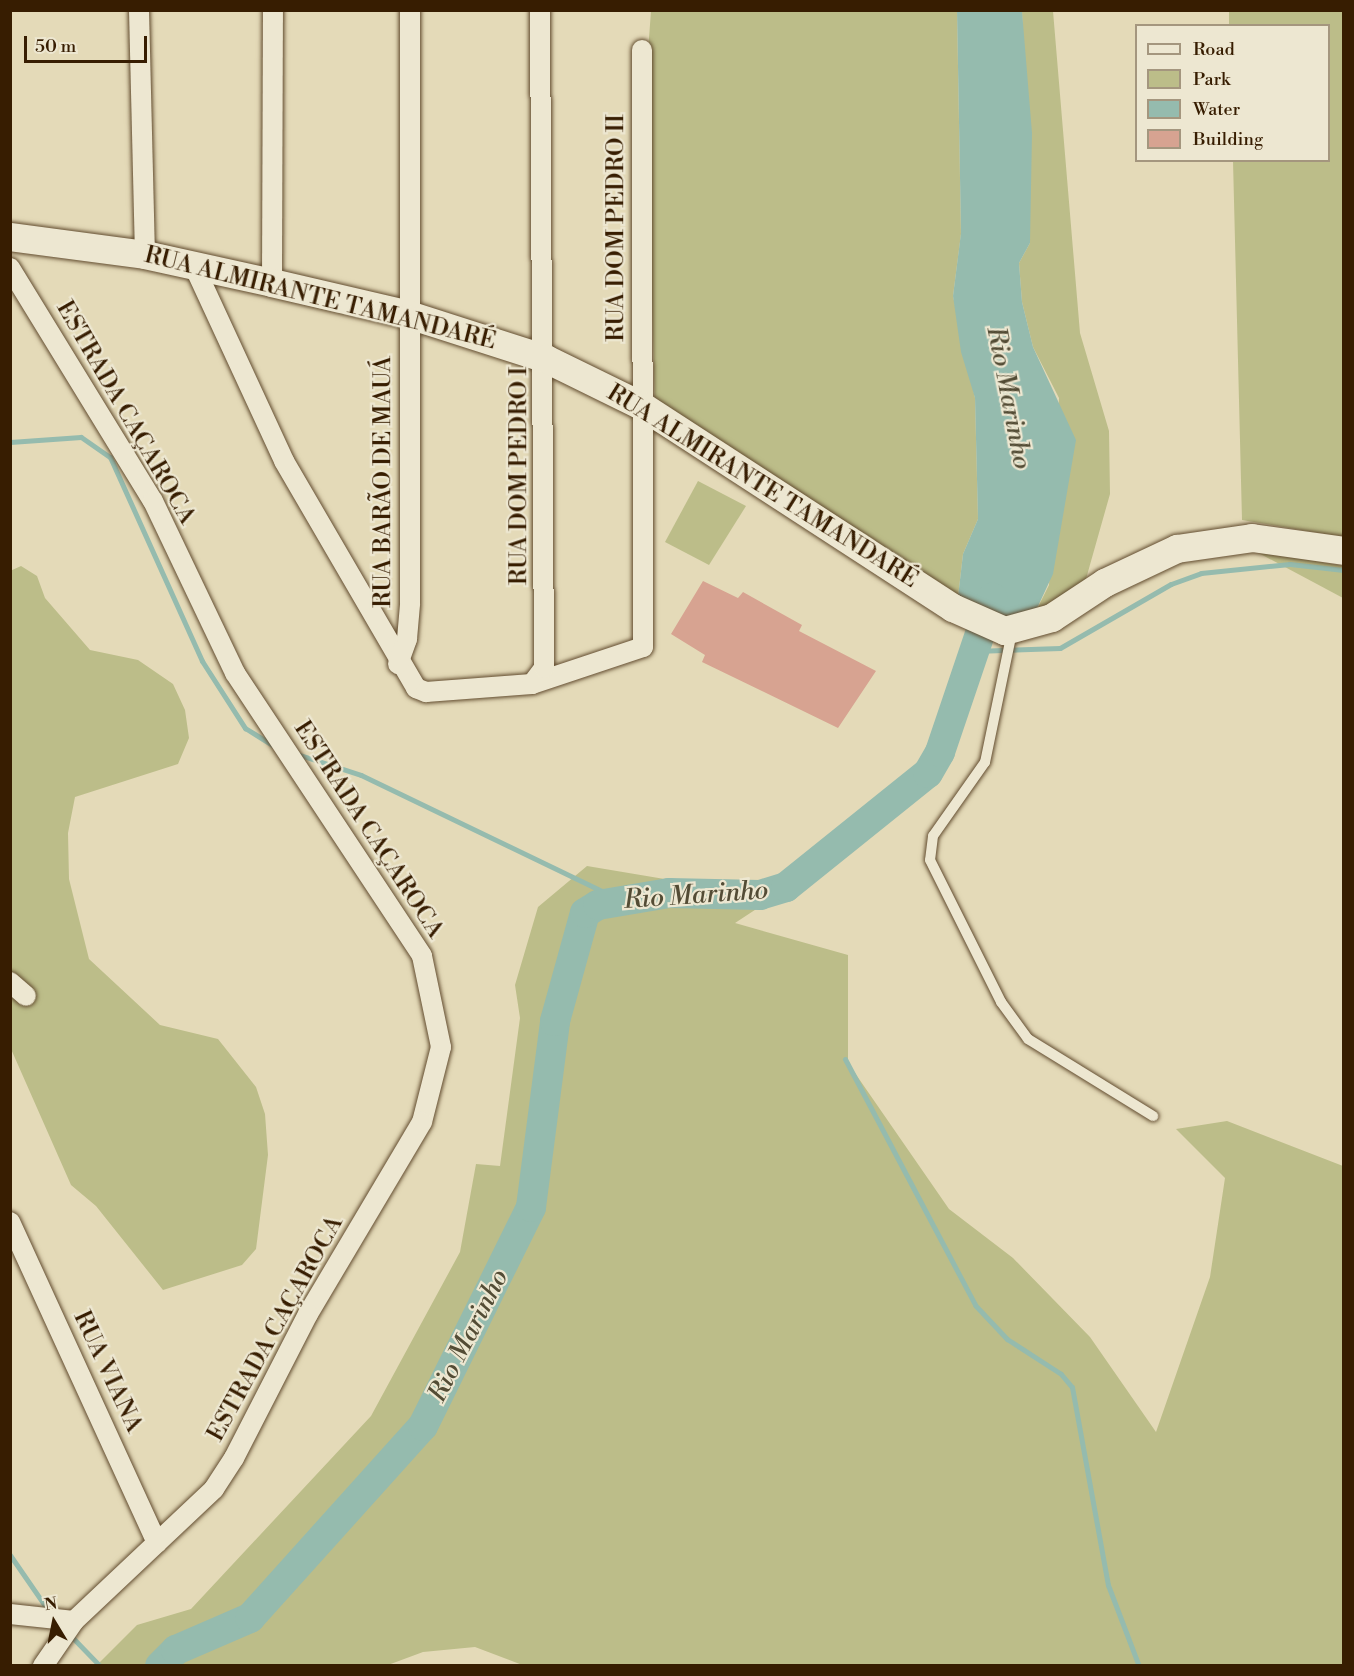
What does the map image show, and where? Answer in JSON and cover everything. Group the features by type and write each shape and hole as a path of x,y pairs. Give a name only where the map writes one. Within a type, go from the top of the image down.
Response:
{"main road":[{"name":"RUA ALMIRANTE TAMANDARÉ","path":"10,237 145,255 272,283 409,315 546,359 642,406 953,608 1008,631"},
{"path":"1008,631 1052,618 1105,583 1176,549 1252,538 1344,552"}],"street":[{"path":"139,10 145,255"},
{"path":"272,283 273,10"},
{"name":"RUA BARÃO DE MAUÁ","path":"398,664 410,623 410,10"},
{"name":"RUA DOM PEDRO I","path":"532,684 544,668 546,359 540,10"},
{"name":"RUA DOM PEDRO II","path":"532,684 643,647 642,50"},
{"path":"194,266 284,461 398,664 426,692 532,684"},
{"name":"ESTRADA CAÇAROCA","path":"10,267 153,501 200,607 274,734 422,957 439,1017 436,1085 397,1169 308,1314 234,1458 214,1489 74,1621 43,1665"},
{"path":"10,982 26,996"},
{"name":"RUA VIANA","path":"10,1222 157,1544"},
{"path":"10,1614 74,1621"}],"lane":[{"path":"1008,631 985,762 933,836 930,860 1001,1002 1028,1039 1153,1116"}],"green space":[{"path":"651,11 957,11 961,234 953,296 975,398 978,519 963,554 958,597 655,406 646,79"},
{"path":"1022,11 1053,11 1080,333 1109,431 1110,494 1082,593 1033,617 1049,585 1059,398 1033,347 1022,302 1019,263 1030,243"},
{"path":"1229,11 1343,11 1343,537 1242,520 1233,162 1330,162 1330,24 1229,24"},
{"path":"698,481 746,506 709,565 665,542"},
{"path":"1253,550 1343,566 1343,598"},
{"path":"21,566 37,576 45,598 90,650 138,660 173,684 185,710 189,738 178,764 75,797 68,833 69,879 89,959 160,1025 218,1039 256,1087 265,1114 268,1155 256,1249 242,1265 163,1290 96,1206 71,1185 11,1049 10,571"},
{"path":"587,866 724,889 787,889 735,923 848,955 848,1063 949,1209 1013,1258 1090,1337 1156,1432 1210,1277 1225,1178 1176,1129 1227,1121 1343,1166 1343,1665 525,1666 475,1647 423,1652 388,1665 97,1665 137,1625 191,1609 371,1416 460,1252 476,1164 500,1166 520,1018 515,985 538,907"}],"water":[{"path":"957,11 1022,11 1032,133 1030,243 1019,263 1022,302 1033,347 1076,440 1053,574 1033,617 1003,620 958,597 963,554 978,519 975,398 961,352 953,296 961,233"}],"building":[{"path":"703,581 738,598 743,592 802,625 799,631 876,671 838,728 702,662 705,655 671,634"}],"waterway":[{"path":"10,442 81,437 110,457 202,661 245,728 277,748"},
{"path":"975,651 1060,648 1171,584 1201,573 1290,564 1344,570"},
{"name":"Rio Marinho","path":"160,1666 176,1650 250,1618 423,1426 531,1207 555,1021 585,913 598,905 669,893 760,895 786,887 928,773 940,752 992,598"},
{"path":"297,754 361,775 621,900"},
{"path":"845,1059 975,1305 1007,1339 1061,1374 1072,1387 1108,1585 1139,1666"},
{"path":"10,1555 50,1613"},
{"path":"70,1635 100,1666"}]}
